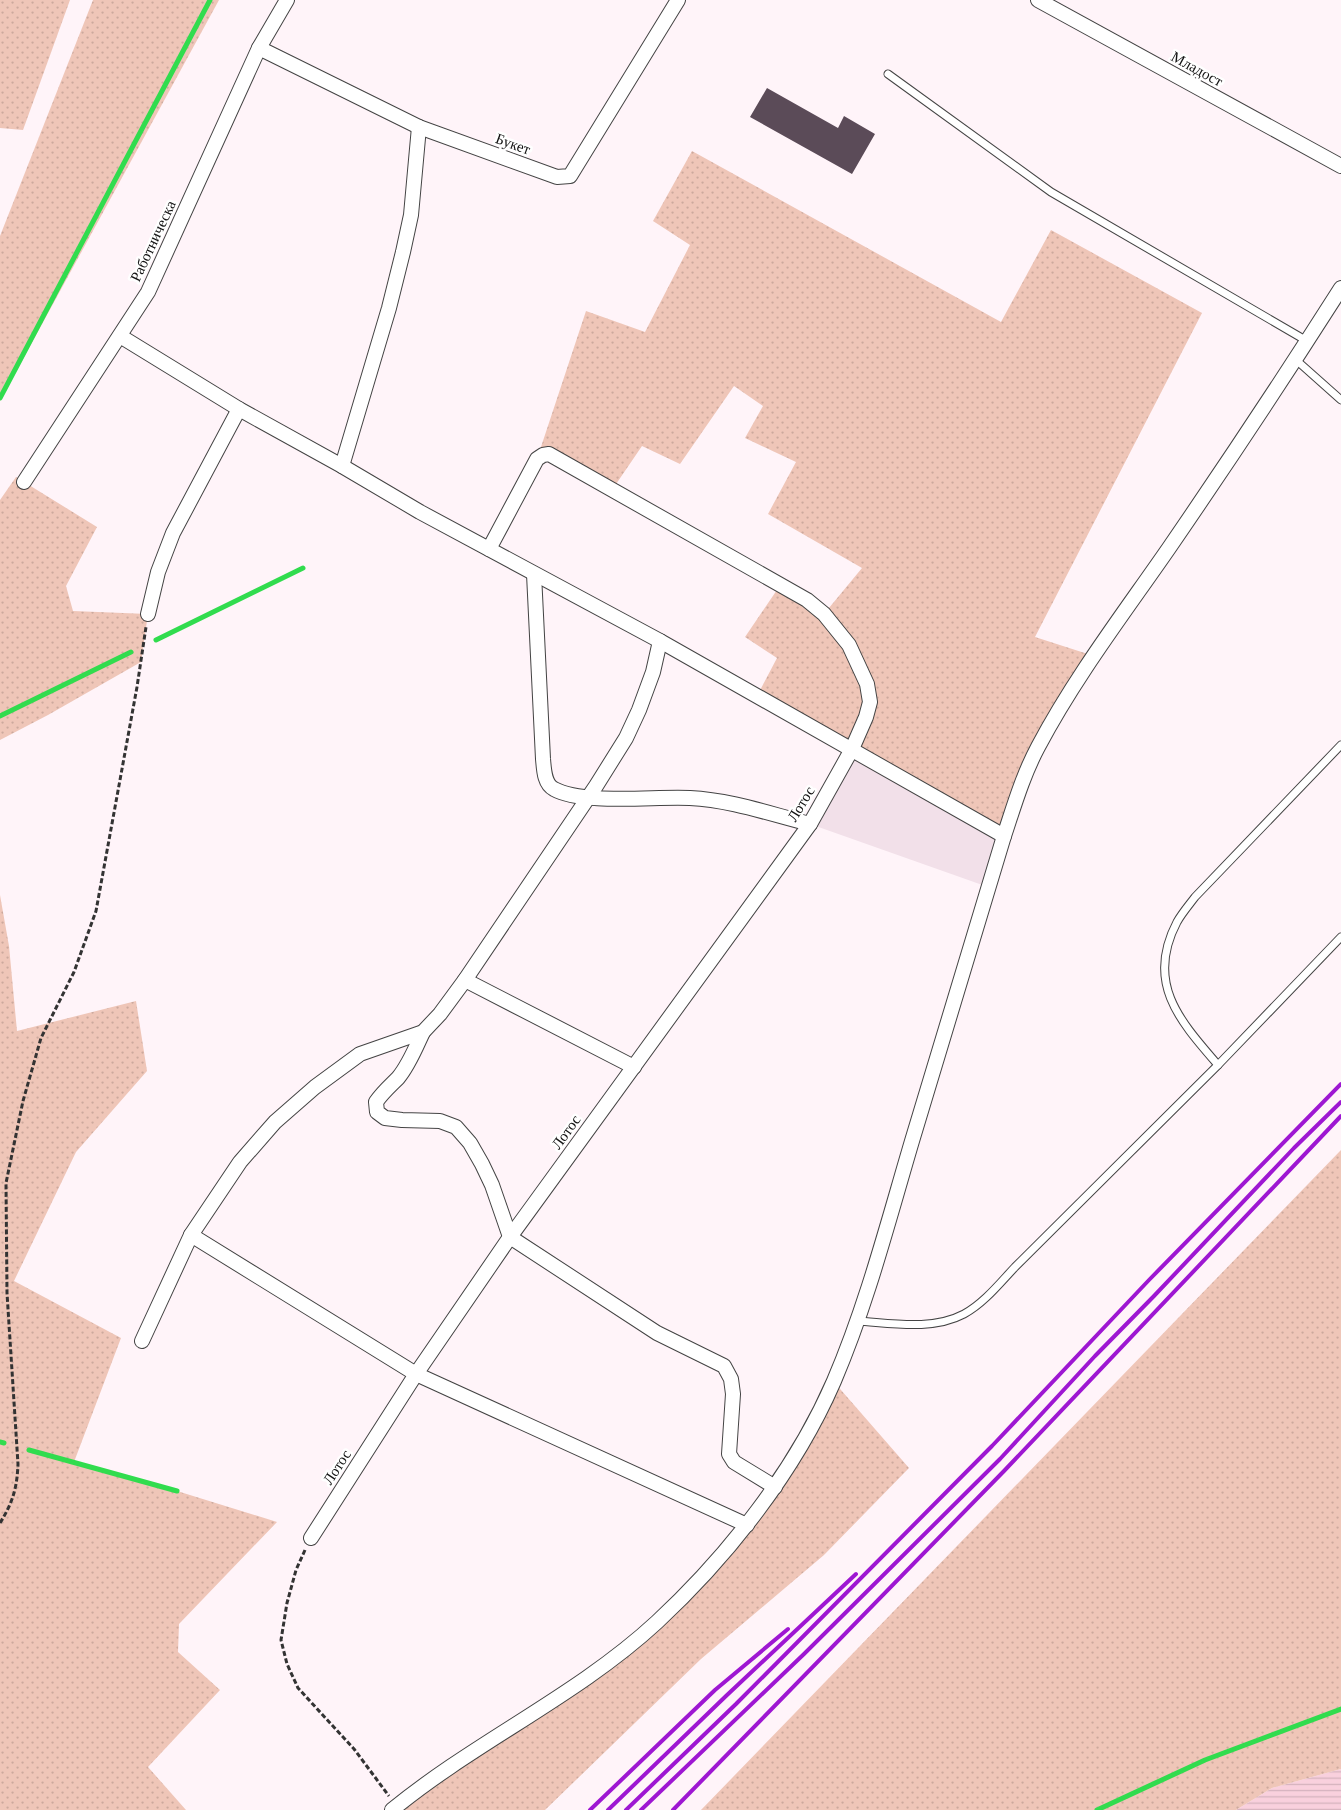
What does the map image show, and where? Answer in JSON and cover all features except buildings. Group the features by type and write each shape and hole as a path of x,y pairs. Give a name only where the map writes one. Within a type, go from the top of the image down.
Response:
{"street":[{"name":"Работническа","path":"24,482 148,292 258,48 287,0"},
{"name":"Букет","path":"258,48 419,127 556,177 570,176 678,0"},
{"name":"Младост","path":"1038,0 1341,166"},
{"path":"342,466 389,308 403,252 410,214 419,127"},
{"path":"395,1808 452,1765 560,1698 655,1624 703,1576 747,1525 775,1487 814,1422 830,1390 864,1302 1004,836 1020,789 1037,748 1056,715 1341,288"},
{"path":"120,336 239,409 420,512 660,641 1004,836"},
{"path":"148,614 158,572 173,533 239,409"},
{"name":"Лотос","path":"311,1538 416,1374 510,1237 810,824 852,749 866,717 870,702 867,684 859,664 848,645 824,614 795,592 549,454 537,459 489,549"},
{"path":"534,574 544,777 552,789 579,797 690,798 726,802 810,824"},
{"path":"660,641 653,672 626,738 465,980 440,1014 423,1032 398,1078 384,1090 376,1102 377,1112 385,1118 440,1122 456,1127 470,1143 492,1184 510,1237 657,1333 724,1366 731,1379 733,1394 729,1454 734,1462 775,1487"},
{"path":"465,980 634,1067"},
{"path":"142,1341 191,1235 240,1162 275,1122 308,1093 360,1054 423,1032"},
{"path":"191,1235 416,1374 747,1525"}],"lane":[{"path":"888,74 1051,192 1307,341"},
{"path":"1295,359 1341,400"},
{"path":"1218,1065 1188,1030 1168,994 1165,968 1169,942 1178,922 1195,897 1341,745"},
{"path":"856,1321 904,1324 936,1323 963,1314 987,1297 1218,1065 1341,937"}],"path":[{"path":"0,1523 10,1506 18,1484 7,1293 6,1183 23,1101 40,1038 74,972 96,911 137,687 148,614"},
{"path":"311,1538 296,1570 287,1603 281,1640 287,1664 298,1688 354,1749 395,1808"}],"shaded area":[{"path":"0,0 70,0 23,130 0,128"},
{"path":"93,0 219,0 0,401 0,236"},
{"path":"692,151 1001,322 1051,230 1202,313 1035,637 1094,656 1056,715 1004,836 757,696 777,658 745,637 781,584 824,614 862,568 768,514 796,462 745,438 763,406 734,386 680,464 642,446 612,490 549,454 537,459 586,311 645,332 690,245 653,221"},
{"path":"16,477 97,527 66,586 73,611 148,614 141,662 0,740 0,500"},
{"path":"852,749 1004,836 988,887 810,824"},
{"path":"0,895 9,946 17,1031 136,1001 147,1071 76,1152 14,1281 121,1338 74,1462 277,1522 179,1624 178,1652 220,1690 148,1767 186,1810 0,1810"},
{"path":"1341,1150 1341,1769 1272,1788 1236,1810 701,1810"},
{"path":"834,1382 909,1468 824,1555 701,1659 545,1810 392,1810 655,1624 747,1525"},
{"path":"1341,1769 1341,1810 1236,1810 1272,1788"}],"waterway":[{"path":"0,398 210,0"},
{"path":"156,640 303,568"},
{"path":"0,716 131,652"},
{"path":"0,1442 4,1443"},
{"path":"29,1450 177,1491"},
{"path":"1097,1810 1205,1760 1341,1709"}],"railway":[{"path":"626,1810 736,1704 992,1446 1149,1280 1341,1084"},
{"path":"641,1810 804,1654 1000,1459 1095,1356 1294,1148 1341,1102"},
{"path":"673,1810 1004,1471 1341,1116"},
{"path":"608,1810 856,1574"},
{"path":"590,1810 715,1690 788,1629"}]}
